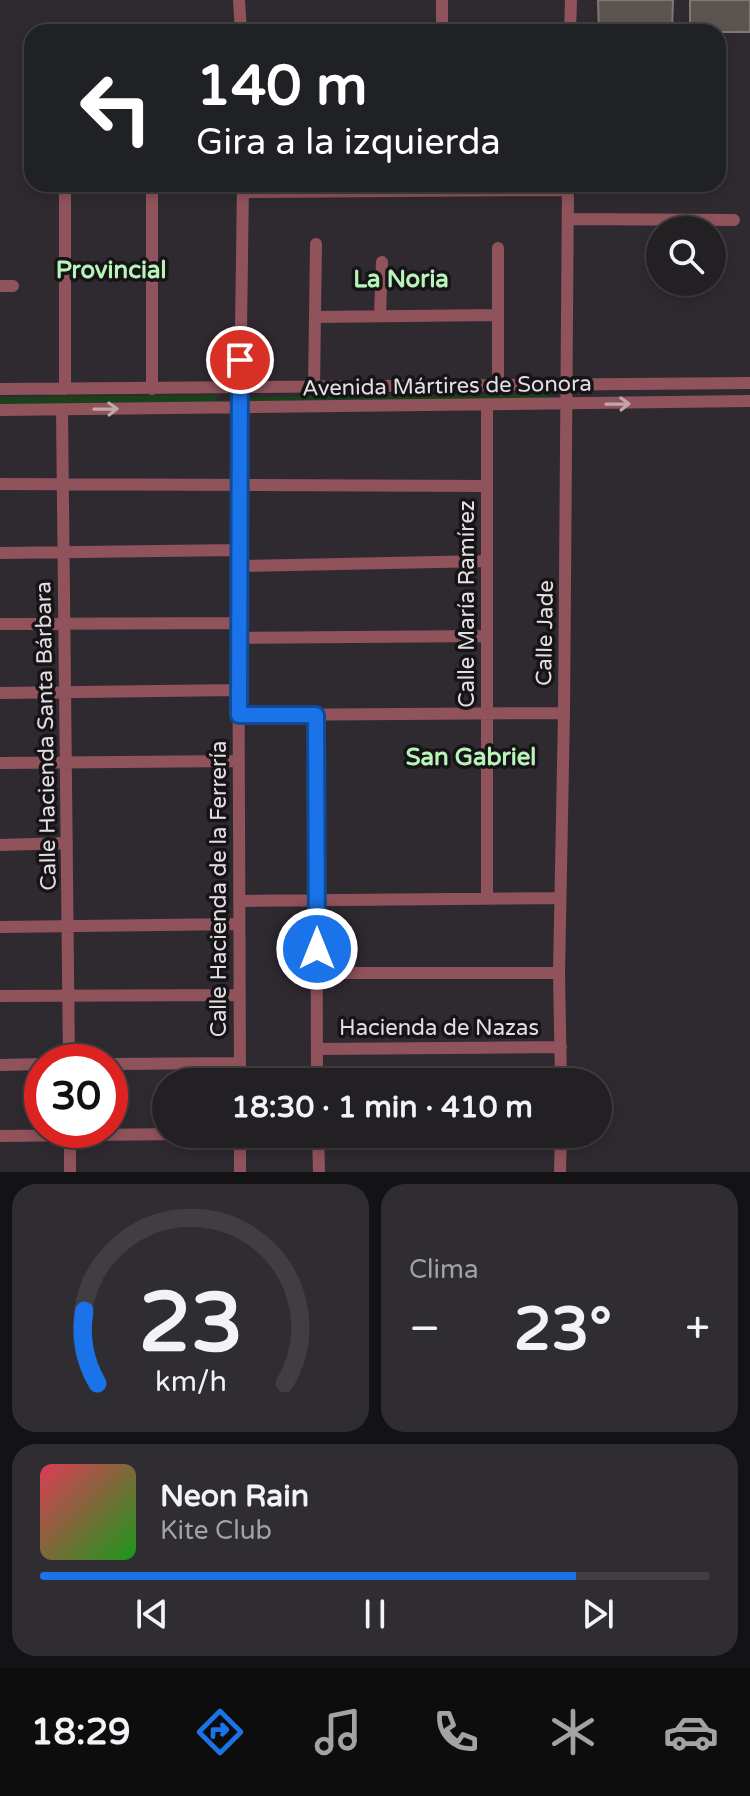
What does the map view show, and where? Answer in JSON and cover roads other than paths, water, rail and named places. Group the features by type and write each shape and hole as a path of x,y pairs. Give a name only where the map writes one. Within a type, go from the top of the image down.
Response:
{"street":[{"path":"239,0 240,24"},
{"path":"442,0 442,24"},
{"path":"570,24 571,0"},
{"path":"65,192 65,389"},
{"path":"152,192 152,389"},
{"name":"Calle Hacienda de la Ferrería","path":"240,1068 238,485 243,192"},
{"name":"Calle Jade","path":"561,1068 559,973 568,192"},
{"path":"568,219 734,220"},
{"path":"314,388 316,244"},
{"path":"498,248 498,386"},
{"path":"380,315 382,262"},
{"path":"315,317 498,315"},
{"name":"Avenida Mártires de Sonora","path":"0,389 750,383"},
{"name":"Avenida Mártires de Sonora","path":"0,410 750,401"},
{"name":"Calle María Ramírez","path":"487,406 487,898"},
{"name":"Calle Hacienda Santa Bárbara","path":"62,410 69,1044"},
{"path":"0,484 487,486"},
{"path":"0,553 238,550"},
{"path":"238,566 487,561"},
{"path":"0,624 238,623"},
{"path":"238,638 486,636"},
{"path":"0,693 238,690"},
{"path":"239,715 564,713"},
{"path":"316,715 317,1068"},
{"path":"0,763 239,761"},
{"path":"0,845 67,843"},
{"path":"239,901 560,898"},
{"path":"0,927 239,924"},
{"path":"317,973 559,973"},
{"path":"0,996 239,995"},
{"name":"Hacienda de Nazas","path":"317,1049 561,1047"},
{"path":"128,1064 240,1063"},
{"path":"0,1065 24,1064"},
{"path":"128,1133 152,1133"},
{"path":"0,1136 24,1135"},
{"path":"70,1148 70,1172"},
{"path":"240,1148 240,1172"},
{"path":"318,1148 319,1172"},
{"path":"560,1172 561,1148"}],"district":[{"name":"Provincial","path":"111,270"},
{"name":"La Noria","path":"401,279"},
{"name":"San Gabriel","path":"471,757"}]}
